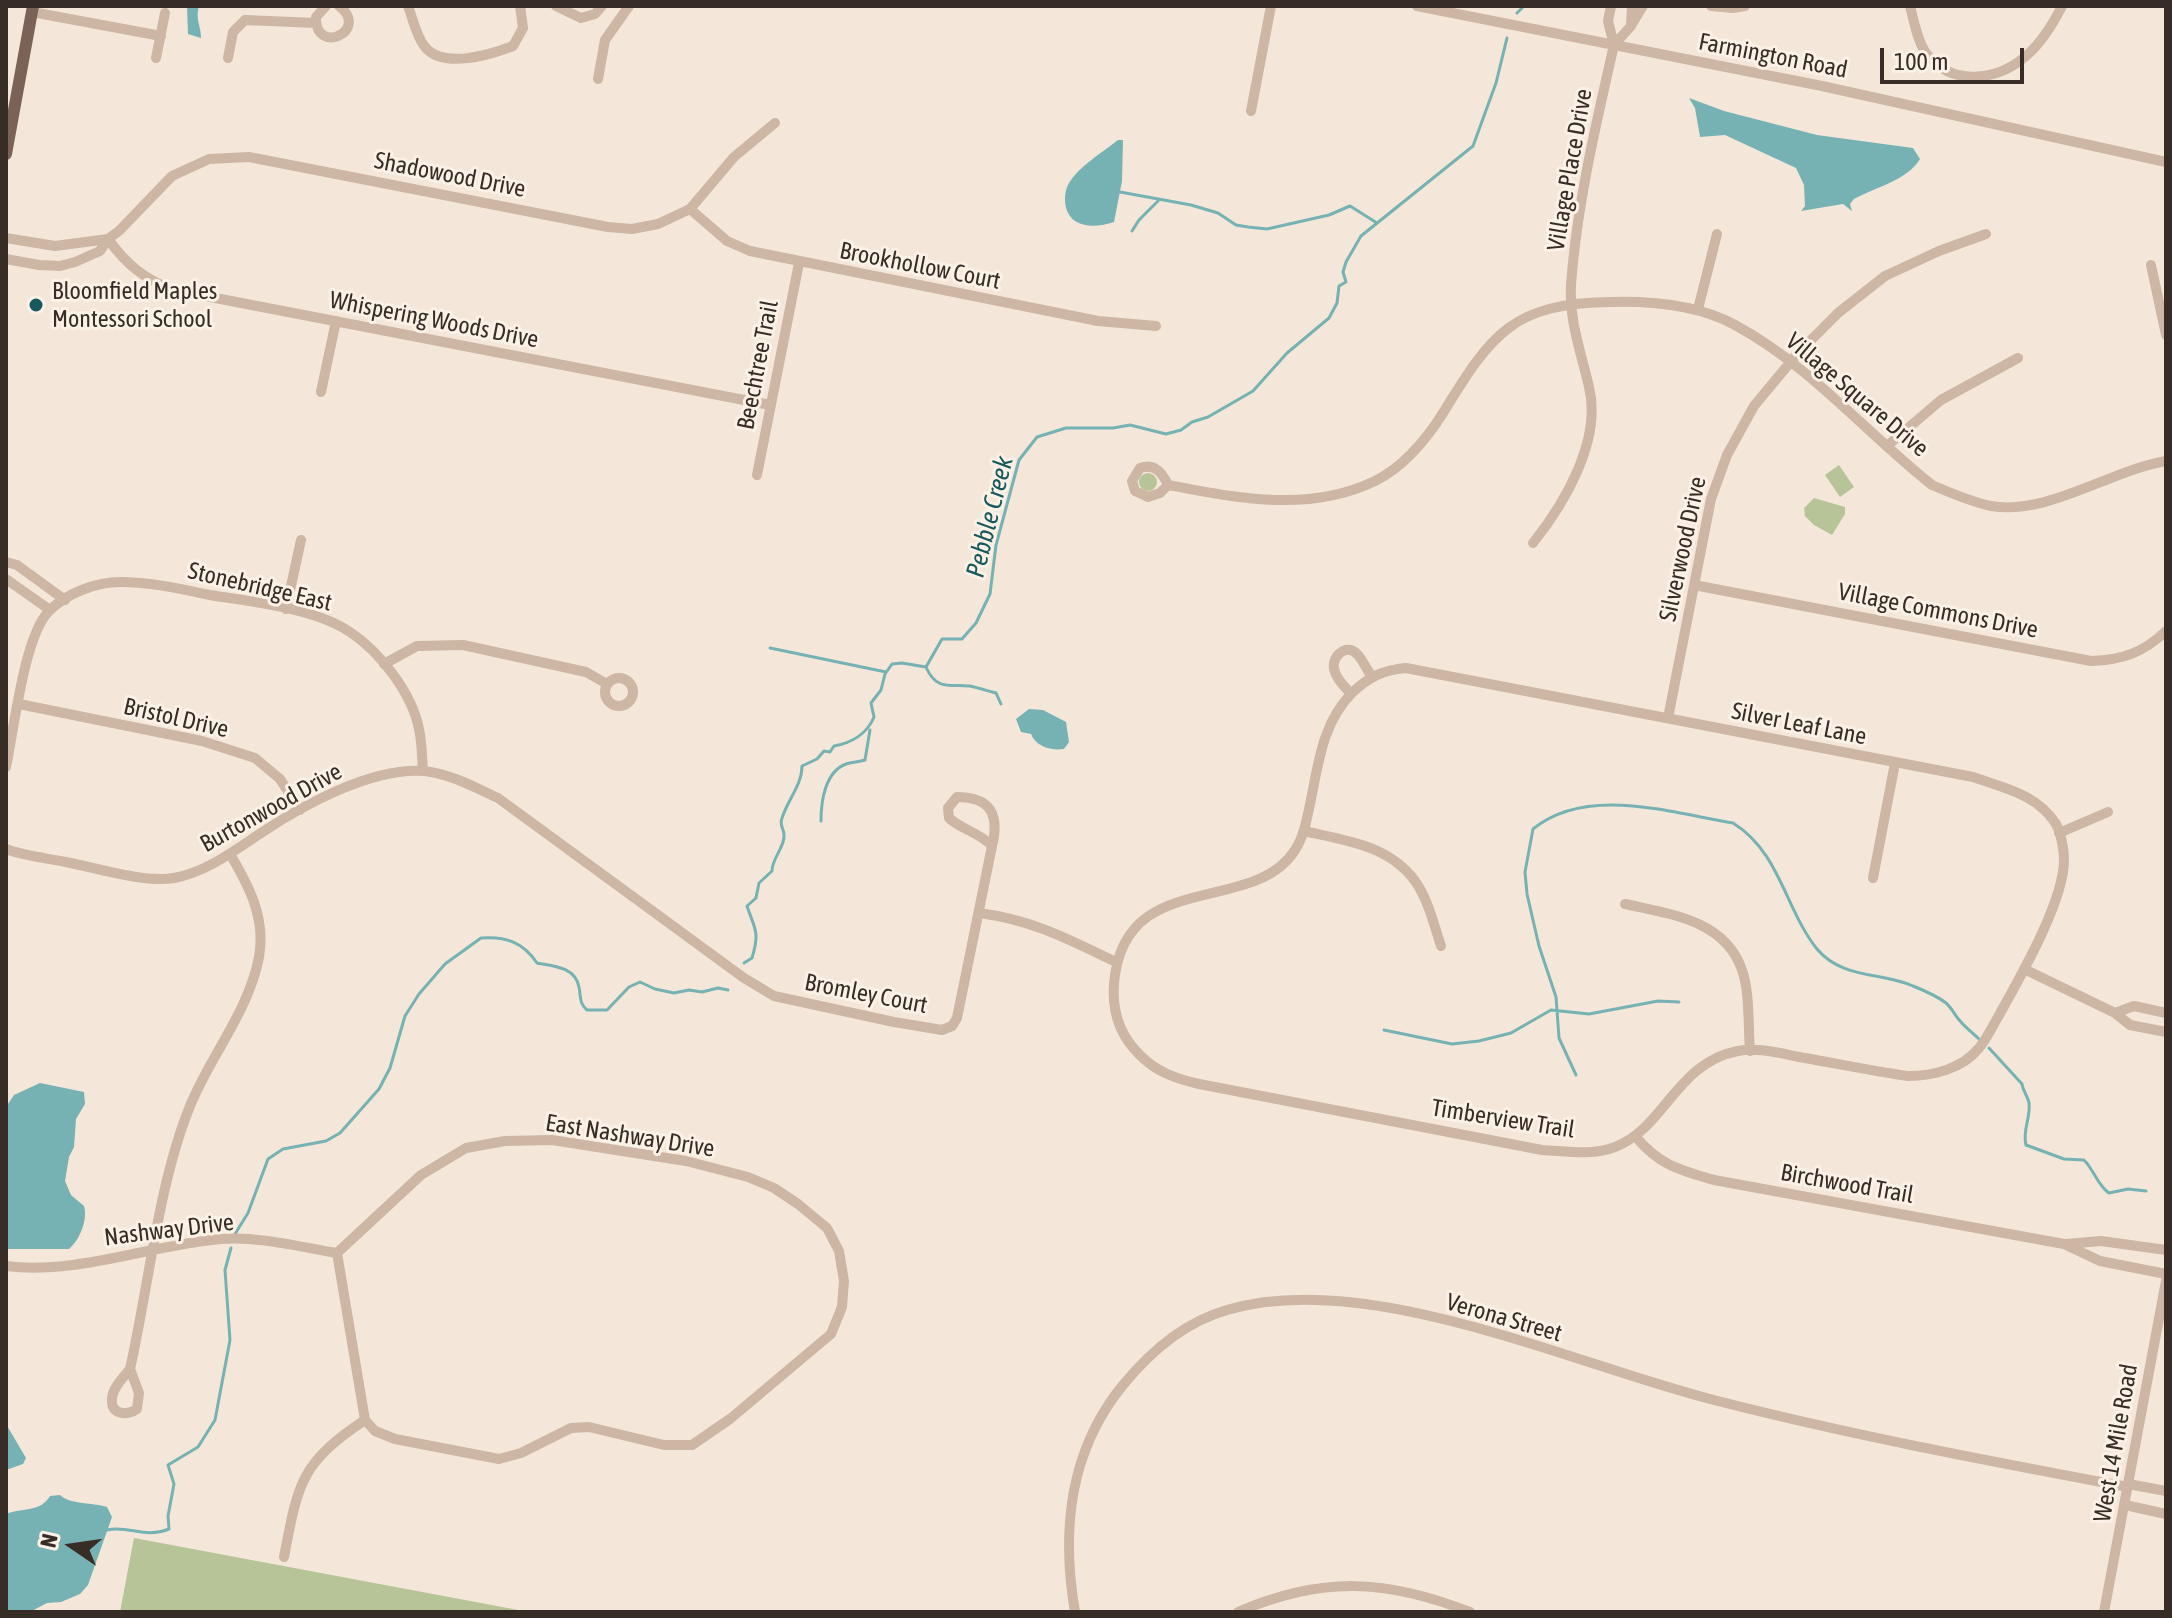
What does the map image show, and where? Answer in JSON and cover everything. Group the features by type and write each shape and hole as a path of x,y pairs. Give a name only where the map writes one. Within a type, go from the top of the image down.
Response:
{"main road":[{"path":"6,154 32,9"}],"street":[{"path":"326,6 319,12 316,23 324,36 340,36 349,23 346,12 339,6"},
{"path":"408,6 422,44 442,59 459,60 513,46 523,28 520,6"},
{"path":"556,6 581,18 595,14 602,6"},
{"path":"598,79 605,40 629,6"},
{"path":"1251,111 1271,6"},
{"name":"Farmington Road","path":"1417,6 1915,105 2166,162"},
{"path":"1611,6 1608,21 1614,45"},
{"path":"1631,26 1632,6"},
{"path":"1614,45 1643,6"},
{"path":"1711,6 1745,6"},
{"path":"1910,6 1926,53 1949,72 1977,78 2001,72 2026,56 2062,6"},
{"path":"32,9 161,36"},
{"path":"156,58 165,13"},
{"path":"228,58 233,32 245,20 316,23"},
{"name":"Village Place Drive","path":"1533,543 1556,514 1577,471 1591,418 1590,390 1577,346 1570,303 1574,243 1614,45"},
{"name":"Shadowood Drive","path":"6,259 60,266 100,251 108,239 172,176 209,159 221,157 249,157 620,229 658,224 690,209 734,157 775,123"},
{"name":"Brookhollow Court","path":"690,209 715,232 738,247 799,263 1098,321 1156,326"},
{"path":"1698,309 1717,234"},
{"name":"Silverwood Drive","path":"1668,718 1711,499 1727,455 1754,406 1790,361 1838,313 1885,276 1986,234"},
{"path":"6,238 55,246 108,239"},
{"name":"Whispering Woods Drive","path":"108,239 121,257 145,278 163,286 770,405"},
{"name":"Beechtree Trail","path":"757,475 799,263"},
{"path":"2151,265 2166,335"},
{"name":"Village Square Drive","path":"1168,485 1281,502 1331,495 1375,481 1406,460 1421,444 1466,374 1495,337 1539,310 1570,303 1640,301 1698,309 1734,325 1790,361 1932,485 1954,495 1994,507 2034,504 2059,498 2147,464 2166,461"},
{"path":"321,392 336,321"},
{"path":"1887,446 1941,400 2018,358"},
{"path":"286,609 301,540"},
{"path":"6,562 17,565 65,600"},
{"path":"6,579 50,610 41,621 31,644 6,767"},
{"name":"Stonebridge East","path":"50,610 82,589 119,581 164,586 329,620 349,631 384,664 406,697 419,727 423,771"},
{"name":"Village Commons Drive","path":"1694,585 2091,661 2132,655 2151,645 2166,631"},
{"path":"384,664 417,646 463,645 586,672 607,684"},
{"path":"1351,694 1335,672 1335,659 1339,653 1349,649 1355,652 1372,677"},
{"name":"Silver Leaf Lane","path":"1116,962 1134,931 1149,918 1185,898 1254,883 1282,865 1295,850 1304,831 1325,731 1343,702 1386,669 1422,670 1973,777 2030,797 2055,823 2059,833"},
{"name":"Bristol Drive","path":"19,704 202,741 255,758 280,779 300,810"},
{"path":"1873,878 1895,763"},
{"name":"Burtonwood Drive","path":"6,849 148,877 172,878 195,872 300,810 359,782 423,771 452,777 498,798 736,973"},
{"name":"Bromley Court","path":"736,973 774,996 894,1022 947,1029 957,1018 979,913 992,846 995,827 991,811 978,799 957,797 948,808 949,818 992,846"},
{"path":"2108,812 2059,833 2064,861 2055,900 2024,969 2115,1013 2130,1025 2166,1032"},
{"path":"1304,831 1355,842 1389,855 1415,881 1441,946"},
{"path":"130,1369 174,1152 190,1105 242,1005 259,957 260,928 252,890 230,854"},
{"path":"1625,904 1707,926 1724,940 1742,970 1750,1051"},
{"path":"979,913 1013,917 1045,928 1116,962"},
{"name":"Timberview Trail","path":"1116,962 1114,1010 1120,1027 1141,1056 1174,1077 1242,1093 1542,1150 1589,1153 1614,1148 1635,1136 1691,1074 1722,1056 1764,1051 1908,1076 1927,1075 1955,1067 1979,1049 2024,969"},
{"path":"2115,1013 2134,1006 2166,1013"},
{"name":"Birchwood Trail","path":"1635,1136 1661,1163 1714,1180 2064,1244 2100,1261 2166,1274"},
{"name":"East Nashway Drive","path":"337,1253 421,1175 466,1148 505,1141 552,1140 686,1161 748,1177 774,1188 798,1204 827,1228 839,1251 844,1281 842,1307 831,1334 730,1419 692,1445 664,1445 589,1427 571,1428 521,1453 499,1459 395,1439 375,1431 365,1420"},
{"name":"Nashway Drive","path":"6,1266 49,1268 223,1239 277,1243 337,1253"},
{"name":"Birchwood Trail","path":"2064,1244 2101,1241 2166,1250"},
{"path":"284,1557 296,1497 316,1458 337,1438 365,1420 337,1253"},
{"name":"West 14 Mile Road","path":"2104,1612 2166,1281"},
{"name":"Verona Street","path":"1075,1612 1069,1581 1067,1534 1074,1487 1085,1450 1104,1407 1144,1359 1190,1325 1227,1310 1281,1300 1384,1307 1471,1328 1709,1399 1778,1416 2166,1491"},
{"path":"2125,1505 2166,1514"},
{"path":"1238,1612 1301,1589 1350,1584 1403,1591 1470,1612"}],"green space":[{"path":"1839,465 1854,487 1840,497 1825,475"},
{"path":"1144,473 1152,473 1157,482 1155,489 1144,491 1139,486 1139,478"},
{"path":"1814,498 1845,507 1845,514 1832,535 1805,516 1804,508"},
{"path":"134,1538 529,1612 120,1612"}],"water":[{"path":"187,6 199,6 201,38 188,34"},
{"path":"1689,98 1724,111 1817,135 1913,148 1920,159 1899,178 1854,199 1850,204 1852,211 1843,204 1801,211 1805,206 1804,185 1796,168 1725,135 1700,137 1695,108"},
{"path":"1118,140 1123,140 1122,181 1114,222 1092,226 1079,223 1066,208 1068,186 1085,165"},
{"path":"1029,709 1043,710 1066,722 1069,742 1064,749 1045,747 1031,734 1021,732 1016,719"},
{"path":"40,1083 84,1092 85,1104 76,1119 74,1147 65,1181 71,1195 84,1206 84,1223 77,1240 69,1249 8,1249 6,1107 14,1095"},
{"path":"6,1424 26,1458 23,1464 6,1470"},
{"path":"60,1495 107,1507 112,1517 88,1585 80,1594 61,1602 47,1603 30,1612 6,1612 6,1514 36,1507 50,1496"}],"waterway":[{"name":"Pebble Creek","path":"1517,13 1524,6"},
{"name":"Pebble Creek","path":"926,667 942,639 962,639 976,623 990,594 996,545 1019,460 1037,437 1066,428 1130,425 1166,434 1208,417 1253,391 1287,353 1329,318 1337,303 1339,286 1346,282 1343,272 1346,262 1361,236 1473,146 1496,83 1507,38"},
{"path":"1120,192 1191,205 1218,213 1236,225 1248,227 1267,229 1329,215 1350,206 1377,223"},
{"path":"1132,231 1158,201"},
{"path":"770,648 886,672"},
{"name":"Pebble Creek","path":"744,963 752,958 756,936 747,906 756,898 759,883 772,871 784,839 782,818 800,779 802,766 817,759 824,751 830,752 834,746 863,733 874,717 871,703 881,690 885,674 892,664 926,667"},
{"path":"926,667 939,683 970,686 996,693 1001,704"},
{"path":"821,821 823,796 829,780 846,764 865,760 870,730"},
{"path":"1576,1075 1559,1038 1556,997 1539,946 1525,872 1533,829 1555,816 1578,808 1604,805 1657,809 1733,823 1761,849 1806,933 1827,959 1850,970 1901,982 1934,996 1948,1005 1979,1039"},
{"name":"Pebble Creek","path":"235,1234 248,1213 268,1159 283,1149 326,1141 340,1133 379,1089 390,1068 405,1016 419,994 445,964 481,938 513,942 526,950 537,963 568,971 577,980 581,1002 587,1010 607,1010 629,987 640,982 674,993 718,988 728,990"},
{"path":"1384,1030 1452,1044 1511,1033 1551,1010 1589,1014 1658,1001 1679,1002"},
{"path":"1989,1048 2022,1084 2028,1098 2026,1145 2064,1159 2084,1160 2109,1193 2128,1189 2146,1191"},
{"name":"Pebble Creek","path":"107,1530 152,1533 169,1529 168,1516 174,1484 168,1465 198,1447 215,1420 230,1340 225,1270 231,1248"}],"place":[{"name":"Bloomfield Maples Montessori School","path":"36,305"}]}
